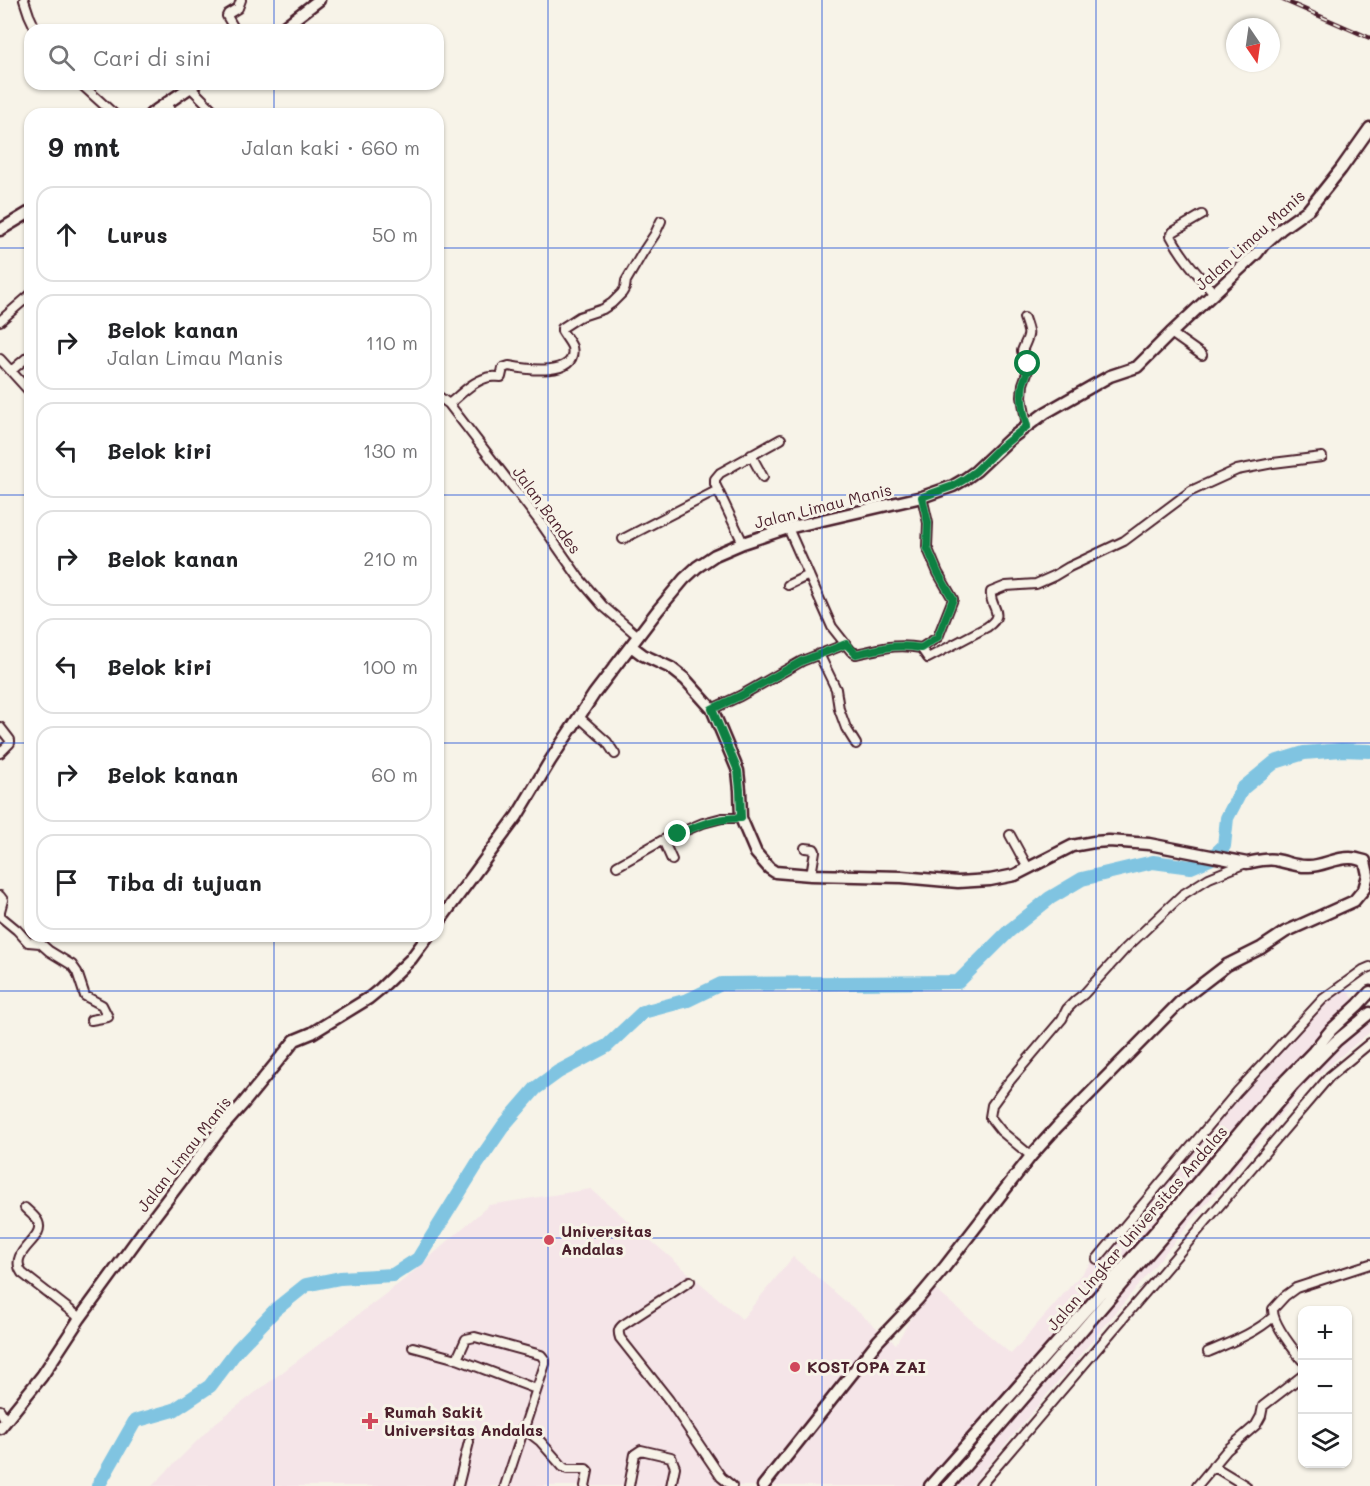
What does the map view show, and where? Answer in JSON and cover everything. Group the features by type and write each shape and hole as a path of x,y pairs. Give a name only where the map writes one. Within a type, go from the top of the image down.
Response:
{"street":[{"path":"24,0 33,24"},
{"path":"232,24 227,16 238,8 241,0"},
{"path":"289,24 319,0"},
{"path":"88,90 107,108"},
{"path":"158,108 184,90"},
{"path":"196,90 212,108"},
{"path":"166,102 169,108"},
{"name":"Jalan Limau Manis","path":"444,915 518,816 594,694 658,610 697,567 715,555 743,543 788,528 922,497 953,486 976,471 1027,426 1060,404 1110,376 1137,367 1281,229 1309,209 1370,128"},
{"path":"1202,215 1173,232 1171,236 1191,267 1213,292"},
{"path":"0,230 24,216"},
{"path":"449,404 483,379 501,377 503,368 509,366 545,370 561,367 567,363 573,351 562,328 579,317 603,309 622,293 626,281 661,221"},
{"path":"0,321 24,300"},
{"path":"1024,318 1029,331 1029,337 1022,351 1028,364 1022,397 1027,426"},
{"path":"1171,333 1202,355"},
{"path":"0,359 24,385"},
{"path":"11,371 24,360"},
{"name":"Jalan Bandes","path":"444,400 540,522 579,578 603,606 638,636"},
{"path":"743,543 715,480 717,476 781,439"},
{"path":"751,455 763,477"},
{"path":"921,648 928,658 987,627 994,622 997,612 990,598 991,592 1006,586 1036,584 1124,541 1191,491 1237,470 1273,463 1322,458"},
{"path":"623,539 718,490"},
{"path":"788,528 832,627 856,654 890,646 921,648 938,637 953,599 927,547 928,523 922,497"},
{"path":"788,585 809,575"},
{"path":"712,709 802,661 846,644"},
{"path":"631,646 643,655 671,668 685,679 712,709 738,771 741,817 756,853 775,872 811,875 902,876 958,882 1007,878 1072,846 1109,841 1149,844 1247,862 1275,860 1308,867 1340,858 1367,862 1368,875 1364,889 1354,901 1285,932 1261,948 1227,965 1184,998 1057,1127 1031,1156 944,1268 878,1341 763,1486"},
{"path":"819,654 837,689 838,709 856,744"},
{"path":"579,717 607,742 615,754"},
{"path":"0,728 10,743 0,753"},
{"path":"618,866 663,840 703,824 722,818 741,817"},
{"path":"1010,835 1028,868"},
{"path":"663,840 672,860"},
{"path":"805,848 815,850 811,875"},
{"path":"1031,1156 1001,1131 990,1117 992,1106 1008,1083 1062,1019 1067,1009 1182,895 1209,879 1247,862"},
{"path":"0,896 3,900 0,916 24,938"},
{"path":"28,942 40,943 72,965 86,996 102,1005 108,1017 91,1020"},
{"name":"Jalan Limau Manis","path":"3,1425 42,1376 80,1318 219,1131 295,1040 312,1033 374,994 411,959 421,942"},
{"path":"1097,1259 1238,1092 1316,1006 1370,967"},
{"name":"Jalan Lingkar Universitas Andalas","path":"930,1486 1169,1216 1273,1094 1331,1030 1370,992"},
{"name":"Jalan Lingkar Universitas Andalas","path":"948,1486 1293,1085 1336,1041 1370,1013"},
{"path":"980,1486 1330,1076 1370,1043"},
{"path":"25,1208 38,1222 39,1228 20,1256 19,1265 22,1273 80,1318"},
{"path":"1298,1355 1273,1317 1273,1310 1285,1296 1296,1288 1370,1264"},
{"path":"690,1281 624,1325 618,1332 620,1338 669,1400 721,1477 732,1486"},
{"path":"1208,1352 1242,1337 1273,1317"},
{"path":"457,1359 466,1339 475,1337 541,1355 545,1359 505,1486"},
{"path":"413,1347 457,1359 536,1389"},
{"path":"1197,1486 1227,1450 1256,1425 1263,1406 1298,1379"},
{"path":"0,1410 3,1425"},
{"path":"523,1428 540,1442 563,1467 586,1469 588,1471 585,1486"},
{"path":"458,1486 469,1442"},
{"path":"629,1486 635,1454 641,1450 671,1457 675,1467 671,1486"},
{"path":"1213,1466 1246,1486"}],"shaded area":[{"name":"Universitas Andalas","path":"1339,980 1370,1020 1370,1032 1305,1085 971,1486 152,1486 214,1424 405,1279 489,1205 591,1189 742,1319 793,1257 896,1344 930,1285 1011,1354 1269,1054"}],"waterway":[{"path":"98,1486 135,1421 174,1410 210,1386 238,1349 276,1309 306,1285 340,1278 393,1275 418,1259 477,1164 504,1125 536,1088 558,1072 607,1046 643,1012 688,1000 721,984 958,982 1009,931 1050,898 1082,879 1153,862 1191,867 1210,859 1224,846 1227,818 1242,789 1275,762 1304,753 1341,750 1370,751"}],"railway":[{"path":"1283,0 1370,38"}],"place":[{"name":"Universitas Andalas","path":"549,1240"},
{"name":"KOST OPA ZAI","path":"795,1367"},
{"name":"Rumah Sakit Universitas Andalas","path":"370,1421"}],"route":[{"path":"678,834 722,818 741,818 738,771 712,709 802,661 846,644 856,654 890,646 921,648 938,637 953,599 927,547 928,523 922,497 953,486 965,479 1027,426 1022,397 1028,364"}]}
